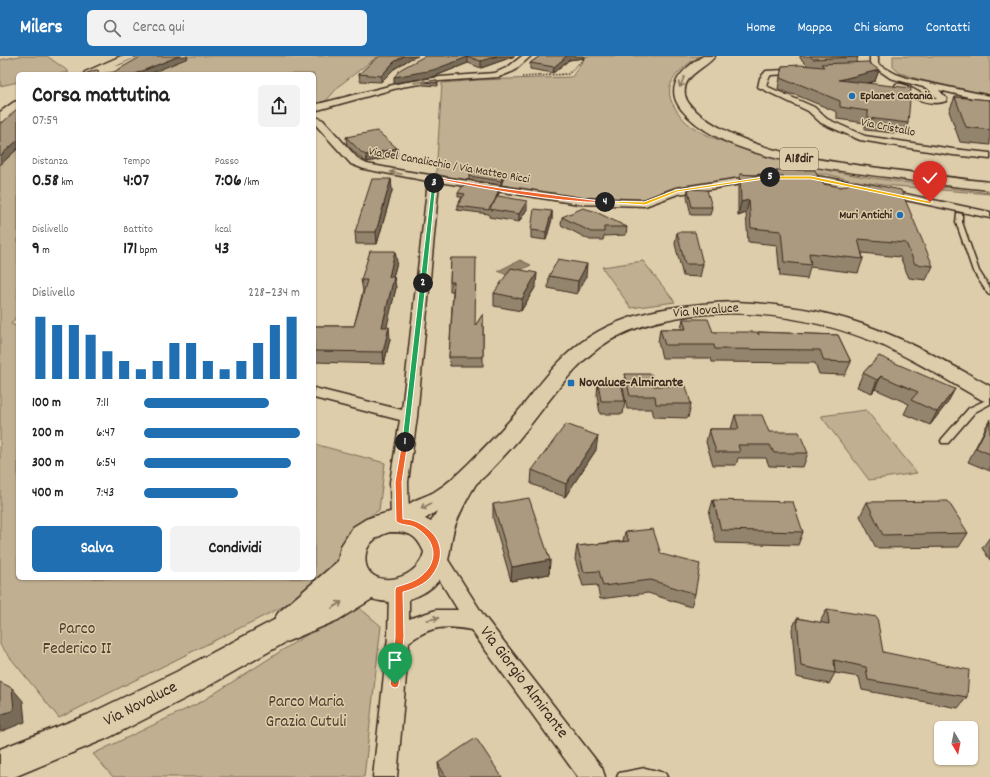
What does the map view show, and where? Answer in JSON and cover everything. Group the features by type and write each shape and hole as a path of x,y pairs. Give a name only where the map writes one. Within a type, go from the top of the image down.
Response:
{"main road":[{"path":"104,72 130,56"},
{"name":"A18dir","path":"715,58 703,73 695,92 705,112 717,120 748,135 773,144 823,156 866,164 990,179"},
{"name":"A18dir","path":"715,58 692,69 685,76 681,82 679,96 694,117 729,137 771,152 818,163 860,170 990,186"},
{"path":"2,115 16,106"},
{"name":"Via Novaluce","path":"469,478 497,450 571,362 586,348 605,336 641,321 677,312 704,308 738,307 771,309 828,320 857,329 890,342 932,363 990,396"},
{"path":"404,522 421,508 441,499 469,478"},
{"path":"437,554 436,543 432,536 418,525 404,522 382,523 375,526 358,539 351,556 351,565 354,574 361,581 379,589 408,586 431,571 437,554 441,531 449,510 469,478"},
{"path":"276,633 351,565"},
{"path":"276,633 328,611 370,586"},
{"name":"Via Novaluce","path":"0,766 97,727 188,682 276,633"}],"street":[{"path":"104,72 145,56"},
{"path":"316,107 381,89 427,81 492,76 511,69 527,56"},
{"path":"874,56 874,63 904,80 990,99"},
{"path":"849,70 885,68"},
{"path":"885,68 883,77 886,80 928,100 937,102 943,99 930,86"},
{"name":"Via Cristallo","path":"814,71 769,73 764,78 762,87 811,109 824,121 864,138 953,152 990,156"},
{"path":"381,89 395,76"},
{"name":"Via del Canalicchio / Via Matteo Ricci","path":"316,120 320,122 355,162 364,166 500,190 579,201 645,203 676,191 770,177"},
{"path":"789,177 811,178 990,214"},
{"path":"375,526 390,508 399,482 409,417 434,178"},
{"path":"316,394 409,417"},
{"path":"399,482 404,522"},
{"name":"Via Giorgio Almirante","path":"437,554 454,588 477,622 593,777"},
{"path":"385,777 399,637 408,586 432,582 454,588"},
{"path":"399,637 414,626 431,618 453,617 477,622"}],"lane":[{"path":"959,214 959,222 976,271 990,292"},
{"path":"945,441 972,410 990,401"},
{"path":"623,777 645,774 661,777"}],"path":[{"path":"492,76 549,76 568,74 587,56"}],"green space":[{"path":"19,56 47,56 69,72 16,72 16,82 0,86 0,60"},
{"path":"186,56 378,56 340,85 326,101 316,104 316,72 153,72"},
{"path":"583,56 700,56 680,71 674,78 669,91 675,108 686,122 704,134 769,157 831,171 990,194 883,185 850,180 827,174 818,174 762,176 692,185 671,190 641,201 582,199 478,184 436,174 442,83 478,80 572,77 584,59"},
{"path":"893,56 990,56 990,95 921,80 900,73 893,67"},
{"name":"Parco Federico II","path":"16,151 16,317 11,324 16,326 16,580 316,580 316,445 385,463 379,510 348,531 340,565 292,602 59,718 0,645 0,165"},
{"path":"643,261 675,302 631,308 602,267"},
{"path":"866,410 917,473 869,480 821,416"},
{"name":"Parco Maria Grazia Cutuli","path":"355,604 381,626 364,777 113,777 93,754 201,702"}],"shaded area":[{"path":"520,260 531,265 509,276 498,271"}],"building":[{"path":"142,56 179,56 140,72 114,72"},
{"path":"380,56 404,56 394,62 381,76 359,74 372,62"},
{"path":"425,56 497,56 481,61 468,57 433,70 394,77 401,69"},
{"path":"540,56 567,56 554,67 530,63"},
{"path":"810,56 856,56 858,57 813,59"},
{"path":"868,62 879,70 839,80 911,88 908,123 868,118 868,111 840,107 840,101 780,78 782,66 800,65 824,67 821,64"},
{"path":"95,70 98,70 98,72 90,72"},
{"path":"436,80 438,83 423,82"},
{"path":"955,97 990,100 990,130 966,127"},
{"path":"16,110 16,142 0,156 0,125"},
{"path":"377,131 397,148 366,155 346,137"},
{"path":"776,170 815,170 820,182 823,182 823,184 842,187 856,181 901,190 933,266 915,264 906,243 858,239 863,259 809,253 811,265 784,262 781,231 751,228 749,200 741,202 740,174 784,178"},
{"path":"473,171 504,173 501,181 469,176"},
{"path":"372,179 391,179 376,232 355,232"},
{"path":"464,184 499,189 494,203 489,210 457,206 465,194 458,193"},
{"path":"688,189 707,190 712,207 692,207"},
{"path":"498,196 527,201 519,214 489,209"},
{"path":"583,208 594,211 627,227 604,227 604,232 591,232 562,217"},
{"path":"534,209 552,211 546,232 531,230"},
{"path":"677,232 695,232 703,264 685,264"},
{"path":"370,251 395,251 389,277 394,277 382,327 389,327 383,352 316,351 316,326 354,326 367,280 361,280"},
{"path":"451,258 476,258 475,326 483,314 483,357 449,357 454,282 450,282"},
{"path":"558,259 587,264 578,281 549,276"},
{"path":"511,268 537,273 522,299 494,293"},
{"path":"683,319 708,319 713,332 757,332 759,335 758,332 838,335 851,362 824,361 820,350 715,349 714,345 665,345 660,329 686,329"},
{"path":"879,356 955,389 937,412 911,400 918,392 881,376 877,380 863,373"},
{"path":"625,374 651,374 654,386 686,386 691,404 656,404 655,396 630,396"},
{"path":"598,382 621,382 625,401 601,401"},
{"path":"735,415 762,415 769,432 799,432 808,453 774,453 770,445 738,445 740,452 716,452 709,429 739,429"},
{"path":"990,421 990,454 976,448"},
{"path":"566,424 598,436 566,484 532,470"},
{"path":"529,498 550,560 512,567 493,504"},
{"path":"713,500 793,502 803,532 721,530"},
{"path":"948,501 968,533 883,535 867,502"},
{"path":"653,529 661,554 700,564 695,594 651,580 603,586 599,571 584,572 577,546 629,541 625,532"},
{"path":"827,609 877,617 883,652 969,670 967,697 868,680 866,667 834,660 835,673 801,666 797,618 829,624"},
{"path":"0,682 12,688 14,710 0,715"},
{"path":"476,738 502,777 446,777 438,763"}],"place":[{"name":"Eplanet Catania","path":"852,96"},
{"name":"Muri Antichi","path":"900,215"},
{"name":"Novaluce-Almirante","path":"571,383"}],"route":[{"path":"395,684 399,637 399,590 425,578 431,571 436,561 437,551 436,543 432,536 418,525 400,521 399,482 409,417 434,178 500,190 579,201 640,204 676,191 693,188 763,178 811,178 844,183 930,202"}]}
